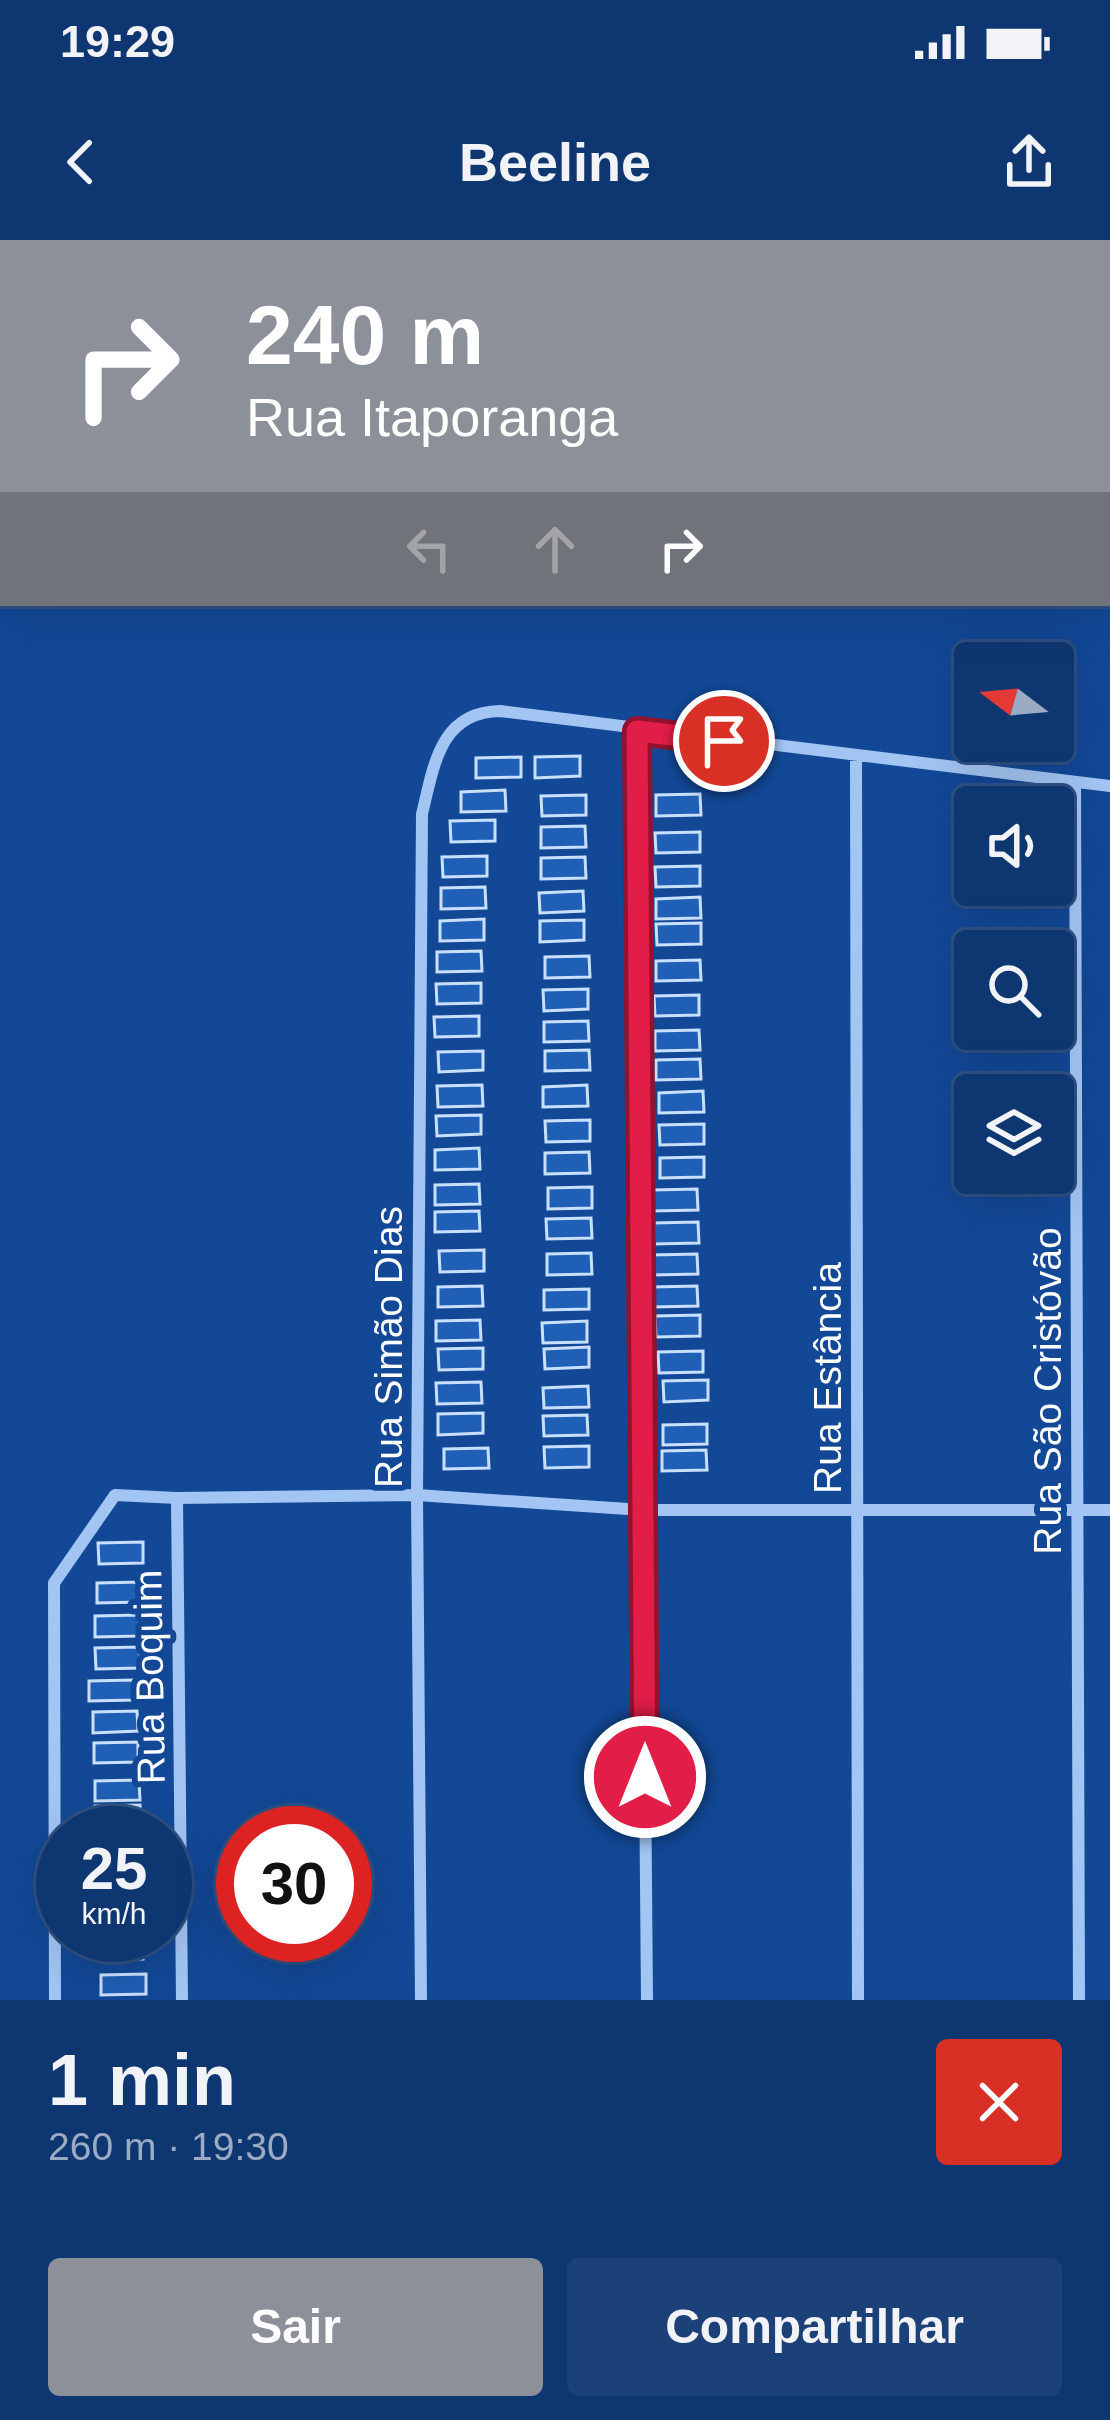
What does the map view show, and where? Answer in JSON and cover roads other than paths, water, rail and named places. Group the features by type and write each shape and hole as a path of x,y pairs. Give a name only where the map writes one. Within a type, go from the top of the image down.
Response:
{"street":[{"name":"Rua Simão Dias","path":"421,2000 417,1495 422,814 435,760 452,730 474,712 500,711 637,731"},
{"path":"647,2000 637,731 1110,786"},
{"name":"Rua Estância","path":"856,756 858,2000"},
{"name":"Rua São Cristóvão","path":"1075,782 1079,2000"},
{"path":"55,2000 54,1583 115,1495 417,1495 643,1510 1110,1510"},
{"name":"Rua Boquim","path":"177,1498 182,2000"}]}
